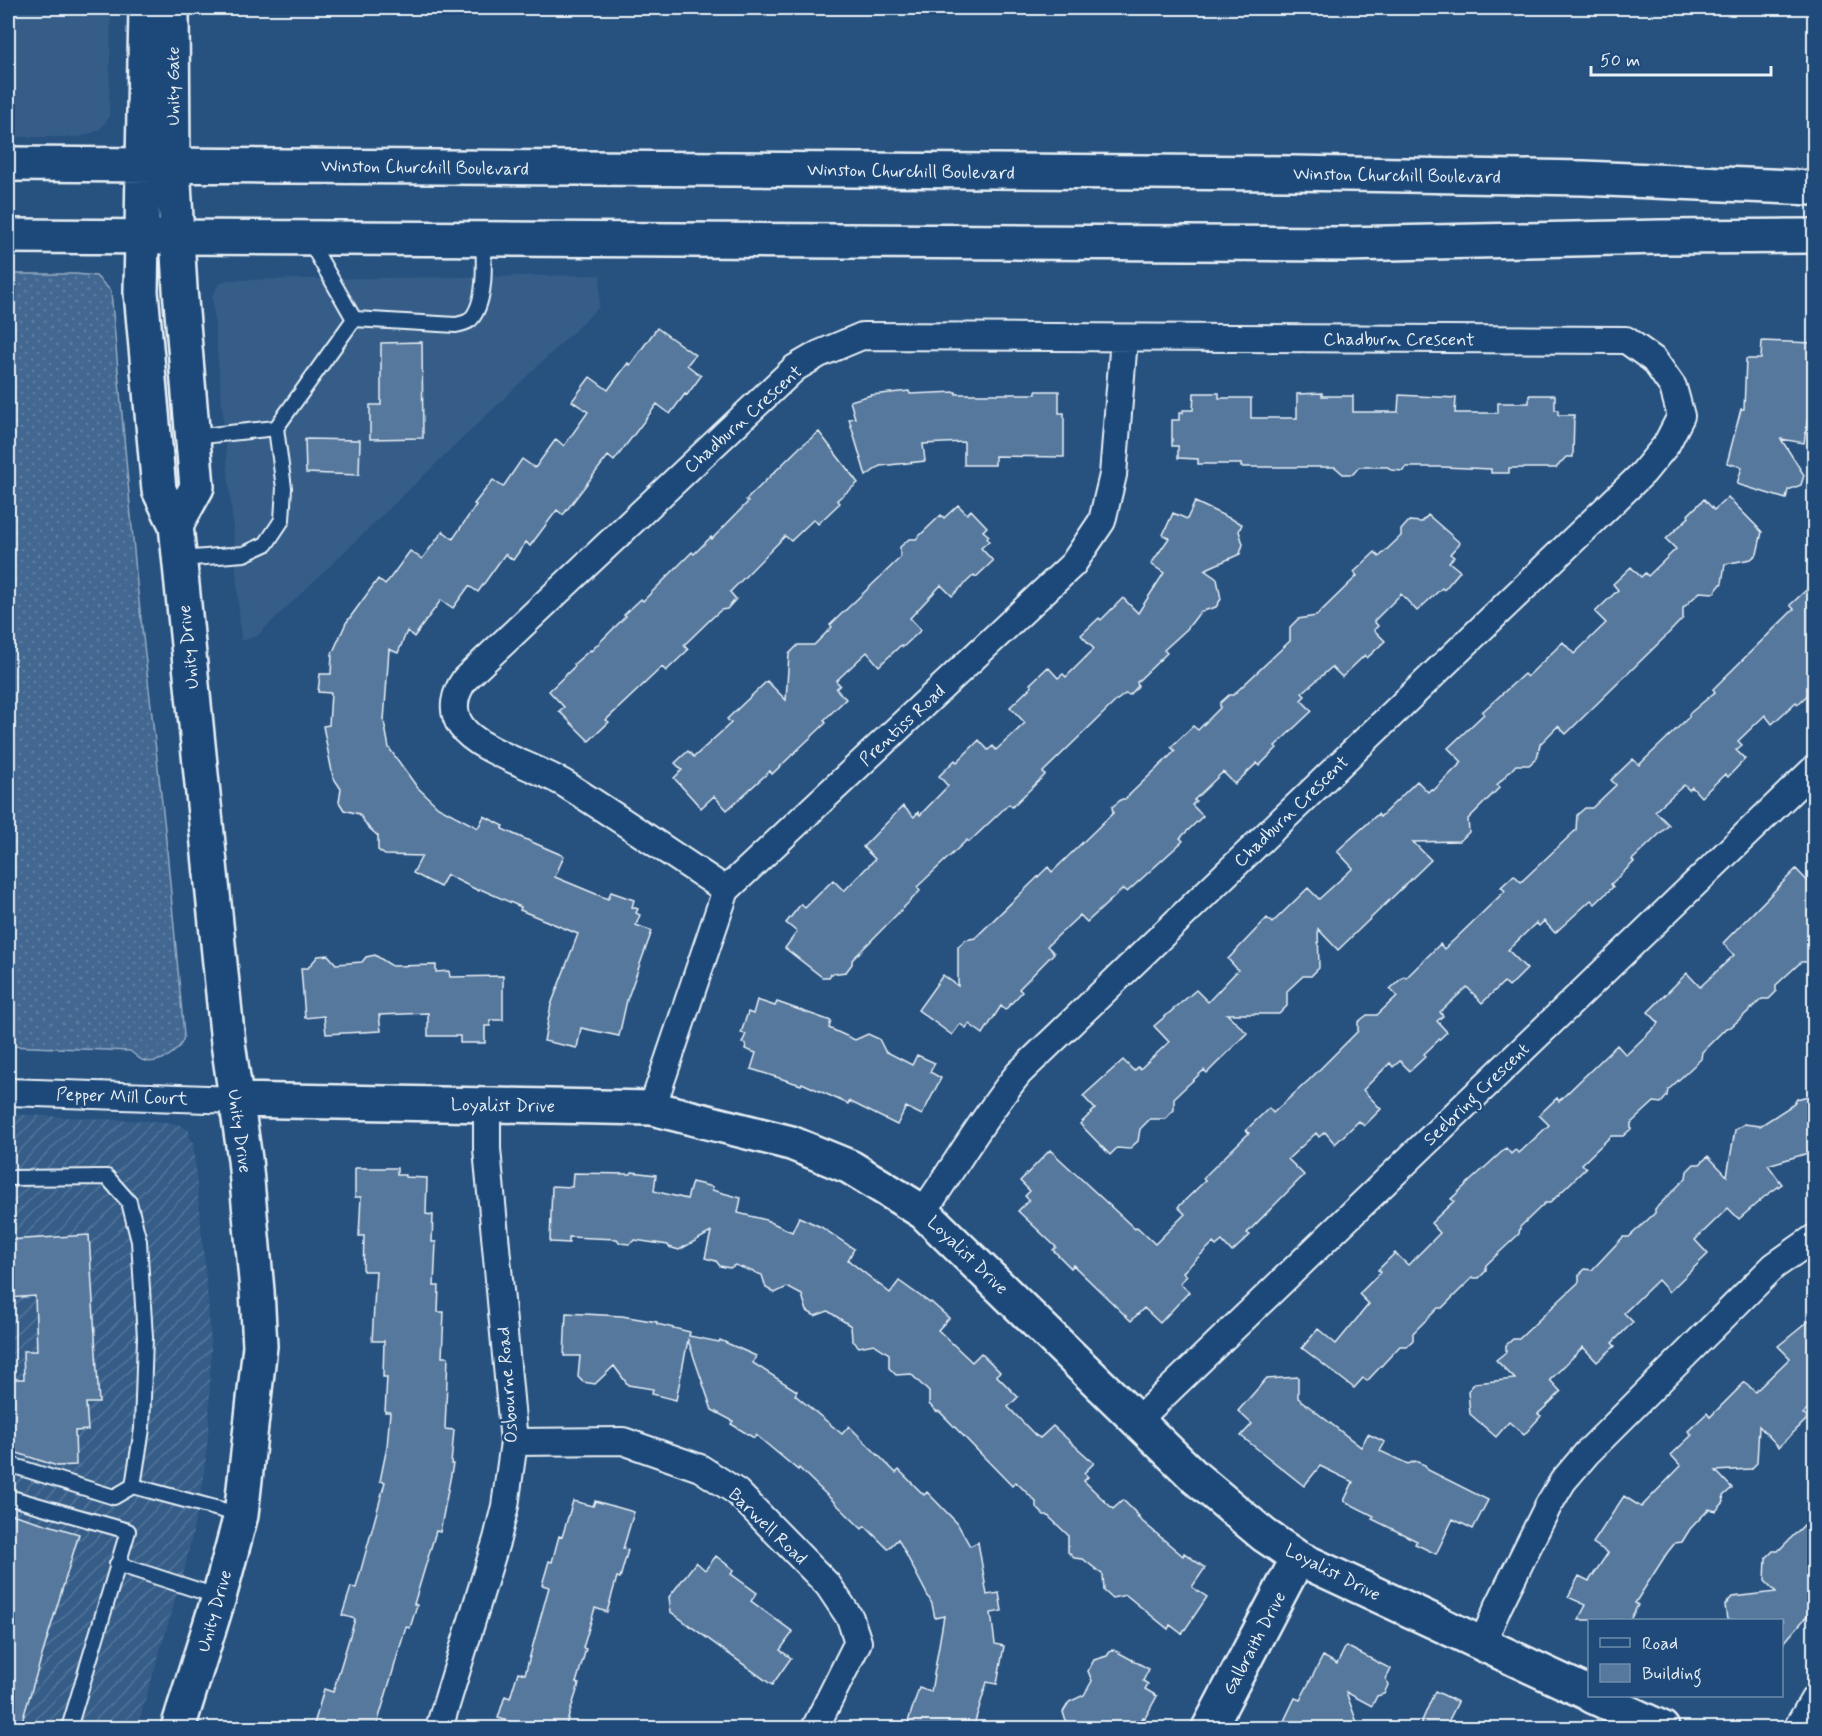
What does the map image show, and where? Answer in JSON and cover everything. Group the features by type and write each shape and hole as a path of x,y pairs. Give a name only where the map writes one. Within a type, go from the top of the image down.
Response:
{"street":[{"name":"Unity Gate","path":"146,8 158,164"},
{"name":"Unity Gate","path":"158,164 172,8"},
{"name":"Winston Churchill Boulevard","path":"8,164 1315,174 1583,178 1815,188"},
{"name":"Unity Drive","path":"158,164 142,237 141,292 159,490 176,525 180,559 228,1043 245,1160 260,1346 241,1515 219,1597 178,1728"},
{"path":"158,164 177,237 198,487 176,525"},
{"path":"8,236 1344,244 1815,236"},
{"name":"Chadburn Crescent","path":"726,890 562,783 488,747 467,733 457,719 454,702 460,686 795,368 819,354 862,336 1626,340 1654,360 1673,387 1681,416 1666,445 1643,473 1019,1073 999,1098 923,1212"},
{"name":"Prentiss Road","path":"652,1108 726,890 1073,564 1102,521 1113,475 1124,339"},
{"name":"Seebring Crescent","path":"1138,1420 1815,769"},
{"name":"Pepper Mill Court","path":"8,1092 236,1100"},
{"name":"Loyalist Drive","path":"236,1100 652,1108 791,1143 850,1167 923,1212 1196,1478 1264,1535 1298,1558 1588,1694"},
{"name":"Osbourne Road","path":"439,1728 497,1539 505,1506 514,1442 487,1149 487,1104"},
{"path":"1482,1644 1533,1536 1563,1481 1587,1453 1774,1266 1815,1238"},
{"name":"Barwell Road","path":"514,1442 623,1442 700,1468 737,1492 828,1585 850,1618 858,1642 815,1728"},
{"name":"Galbraith Drive","path":"1209,1728 1298,1558"},
{"name":"Loyalist Drive","path":"1595,1697 1662,1728"},
{"path":"1797,1728 1815,1699"}],"lane":[{"path":"307,237 354,319"},
{"path":"354,319 456,325 468,322 476,312 482,290 483,239"},
{"path":"180,559 244,554 266,544 282,520 284,488 276,428 354,319"},
{"path":"193,437 276,428"},
{"path":"8,1178 107,1177 129,1202 139,1241 145,1337 142,1429 133,1486"},
{"path":"8,1464 114,1497 133,1486 241,1515"},
{"path":"8,1497 128,1531 69,1728"},
{"path":"117,1564 219,1597"}],"shaded area":[{"path":"8,8 111,8 109,118 99,130 80,137 8,137"},
{"path":"8,274 96,276 111,291 137,584 165,829 184,1035 183,1041 174,1052 155,1061 142,1060 130,1051 8,1046"},
{"path":"601,275 599,307 257,636 241,641 212,296 219,284 229,280"},
{"path":"8,1114 166,1122 189,1130 190,1139 193,1142 211,1348 209,1427 203,1482 186,1564 137,1728 8,1728"}],"building":[{"path":"657,328 695,355 687,365 701,376 687,395 685,394 670,414 657,404 614,461 608,456 563,515 557,510 530,546 526,542 513,560 505,554 478,592 469,586 453,608 441,600 414,637 407,631 398,653 389,649 384,721 389,748 417,787 438,807 478,828 484,816 504,826 502,829 564,856 555,877 608,899 611,892 634,900 632,907 638,909 636,913 640,915 636,925 652,931 627,1000 619,1036 581,1028 577,1048 544,1041 551,1005 578,934 520,910 521,907 480,889 479,891 447,875 440,887 413,873 422,856 385,855 378,850 378,836 359,814 344,810 339,802 341,789 333,777 323,726 329,725 331,693 318,692 320,674 331,674 332,654 346,623 378,579 385,585 410,551 422,559 443,531 453,539 476,505 474,504 493,480 503,487 522,459 535,468 556,439 564,446 588,412 572,401 590,377 608,390"},
{"path":"1762,341 1813,343 1815,369 1804,443 1781,439 1804,475 1801,485 1788,490 1786,499 1737,484 1742,467 1727,463 1741,409 1744,409 1746,359 1761,359"},
{"path":"422,342 423,438 370,439 370,405 381,405 381,343"},
{"path":"909,391 910,394 956,392 956,394 1036,394 1036,391 1059,391 1059,413 1064,413 1064,457 995,456 995,465 964,465 964,442 923,444 925,461 880,466 866,476 849,419 855,418 850,401 871,395"},
{"path":"1194,393 1219,393 1219,398 1251,398 1251,418 1297,418 1297,394 1322,393 1322,396 1353,396 1353,412 1398,412 1399,395 1456,398 1455,413 1498,413 1498,403 1529,403 1529,395 1555,395 1555,410 1558,410 1558,415 1574,415 1573,457 1566,457 1556,468 1509,468 1509,473 1491,473 1491,469 1443,467 1406,467 1403,471 1391,470 1388,467 1359,467 1353,474 1343,474 1335,467 1241,467 1241,464 1198,464 1198,459 1178,458 1178,446 1172,446 1172,420 1179,420 1179,413 1183,413 1183,410 1193,410"},
{"path":"819,432 858,483 837,500 840,503 818,524 814,519 791,541 785,536 730,592 736,599 727,609 721,610 684,645 688,650 666,671 662,667 606,720 609,722 589,741 559,711 564,707 549,691 641,599 643,601 692,552 694,554 711,537 712,539 748,502 746,500 800,447"},
{"path":"305,439 360,440 359,475 306,473"},
{"path":"1728,497 1762,532 1757,554 1751,559 1725,564 1722,583 1714,593 1700,592 1683,608 1683,618 1566,734 1558,726 1540,744 1537,758 1529,765 1516,765 1497,785 1500,787 1468,819 1469,832 1460,841 1413,842 1431,860 1338,950 1318,929 1319,968 1311,976 1303,976 1287,991 1287,1006 1279,1014 1227,1014 1247,1033 1207,1073 1204,1070 1174,1098 1174,1110 1165,1119 1150,1119 1140,1129 1138,1141 1129,1149 1117,1148 1110,1155 1080,1124 1095,1109 1083,1096 1123,1060 1134,1071 1138,1067 1140,1069 1169,1042 1154,1026 1196,990 1208,1002 1238,970 1228,959 1267,918 1272,923 1308,888 1319,899 1353,868 1337,851 1378,814 1380,817 1417,781 1428,792 1431,789 1433,791 1462,762 1448,748 1484,714 1482,712 1524,674 1527,677 1563,642 1574,654 1606,623 1595,612 1618,590 1613,584 1631,567 1641,577 1645,573 1648,576 1676,549 1666,539 1704,499 1714,510"},
{"path":"1195,502 1242,524 1239,531 1243,544 1240,554 1204,570 1217,579 1221,599 1216,607 1200,612 1187,629 1164,650 1167,653 1137,682 1138,686 1130,695 1125,694 1116,701 1043,772 1045,775 1012,807 1009,804 917,887 920,891 852,960 846,972 822,977 785,948 797,932 786,923 801,904 805,908 833,880 844,891 875,859 863,847 903,806 914,817 918,812 920,815 948,786 939,776 955,760 957,762 979,740 988,750 993,746 996,750 1025,723 1010,707 1048,667 1058,678 1063,674 1066,677 1094,649 1081,635 1099,618 1101,620 1123,598 1138,613 1164,573 1151,564 1169,538 1163,535 1173,513 1187,519"},
{"path":"958,505 967,514 971,510 987,527 983,531 989,536 987,538 989,541 981,548 993,561 952,596 941,585 910,618 921,630 879,666 867,652 836,681 840,685 836,689 846,699 824,720 826,723 772,774 770,771 727,810 714,796 701,808 674,778 682,770 675,763 688,751 694,757 731,723 727,719 767,681 786,700 789,654 798,645 814,645 832,627 830,625 900,558 900,547 909,539 916,539 941,515 944,518"},
{"path":"1428,515 1460,543 1450,554 1454,557 1449,562 1460,571 1444,590 1442,588 1417,611 1401,594 1374,621 1378,626 1374,630 1385,641 1367,658 1365,655 1342,677 1332,667 1302,693 1305,696 1301,700 1312,711 1275,746 1277,748 1259,766 1257,763 1235,784 1223,772 1194,800 1196,801 1192,805 1203,816 1180,838 1183,841 1127,892 1123,889 1087,922 1080,915 1047,946 1054,953 1019,989 1022,992 1005,1010 1001,1006 983,1034 969,1024 966,1028 960,1024 952,1035 918,1010 943,975 958,986 958,947 965,940 975,938 1048,867 1052,872 1113,813 1112,807 1125,799 1175,751 1171,747 1193,726 1198,730 1220,708 1220,703 1229,695 1233,695 1290,641 1290,627 1298,619 1316,616 1357,576 1354,572 1375,552 1379,557 1401,536 1401,530 1409,521 1422,522"},
{"path":"1815,582 1815,688 1772,724 1765,715 1738,741 1742,745 1736,750 1745,759 1728,777 1725,774 1701,797 1692,787 1689,790 1684,785 1655,811 1669,825 1632,860 1634,862 1611,884 1613,887 1595,904 1591,900 1555,933 1544,921 1539,926 1536,923 1508,950 1527,969 1509,987 1504,982 1482,1003 1467,987 1440,1012 1443,1016 1437,1021 1447,1032 1424,1054 1426,1056 1410,1071 1400,1061 1393,1067 1390,1063 1363,1090 1381,1109 1364,1126 1359,1121 1335,1144 1325,1132 1319,1137 1316,1133 1288,1159 1304,1175 1247,1233 1250,1235 1232,1252 1222,1241 1216,1246 1213,1243 1183,1272 1187,1276 1180,1283 1189,1292 1160,1323 1144,1308 1131,1321 1073,1265 1071,1268 1053,1250 1056,1247 1018,1211 1029,1200 1025,1196 1030,1191 1020,1181 1050,1150 1135,1229 1137,1227 1155,1244 1185,1214 1178,1207 1205,1181 1203,1178 1249,1133 1246,1130 1269,1108 1273,1113 1309,1080 1358,1031 1358,1022 1367,1015 1377,1015 1397,996 1390,989 1404,976 1406,978 1440,944 1444,949 1454,940 1505,891 1501,887 1514,875 1521,882 1576,830 1577,815 1585,808 1592,808 1616,785 1611,780 1633,759 1639,765 1689,717 1689,714 1715,692 1713,689 1794,609 1790,605"},
{"path":"1796,869 1815,889 1815,940 1812,957 1806,962 1801,962 1776,985 1776,992 1769,999 1762,999 1731,1027 1726,1028 1702,1052 1701,1059 1668,1090 1667,1096 1661,1103 1654,1102 1631,1123 1631,1129 1623,1136 1611,1136 1582,1164 1586,1168 1550,1203 1545,1203 1520,1227 1519,1234 1486,1265 1486,1271 1479,1278 1472,1278 1442,1308 1438,1308 1413,1333 1413,1340 1407,1346 1400,1346 1367,1381 1363,1378 1354,1388 1302,1348 1318,1329 1336,1344 1369,1304 1359,1294 1381,1272 1378,1270 1395,1253 1408,1265 1440,1233 1431,1223 1454,1201 1451,1199 1506,1148 1511,1154 1515,1150 1519,1153 1549,1125 1539,1115 1557,1098 1559,1101 1617,1045 1626,1055 1659,1023 1648,1012 1687,973 1700,987 1734,955 1723,943"},
{"path":"328,955 336,964 362,962 366,957 375,955 392,966 436,965 436,972 449,971 450,977 503,976 503,1020 490,1020 490,1026 485,1026 485,1043 460,1043 460,1036 428,1036 428,1013 379,1015 381,1031 326,1034 324,1016 305,1018 301,968 308,968 318,956"},
{"path":"757,1000 775,1006 777,1002 831,1021 829,1028 855,1040 868,1034 879,1039 885,1051 912,1065 917,1055 935,1063 930,1072 941,1078 922,1115 906,1107 897,1125 849,1101 848,1104 802,1083 801,1085 751,1069 756,1053 745,1049 746,1044 742,1043 746,1034 741,1033 748,1012 753,1014"},
{"path":"1815,1094 1815,1151 1768,1165 1782,1184 1739,1219 1728,1208 1695,1240 1708,1254 1669,1292 1658,1280 1624,1313 1633,1322 1612,1343 1615,1346 1597,1362 1583,1347 1550,1380 1561,1392 1538,1414 1541,1416 1524,1435 1509,1422 1496,1437 1470,1414 1468,1391 1475,1383 1515,1379 1496,1360 1506,1352 1506,1345 1513,1339 1519,1339 1579,1282 1579,1275 1585,1269 1592,1270 1623,1237 1629,1237 1655,1213 1655,1209 1686,1178 1687,1171 1694,1164 1700,1164 1708,1156 1727,1176 1735,1130 1744,1124 1760,1126 1794,1104 1797,1099"},
{"path":"355,1168 397,1168 397,1175 427,1178 426,1214 433,1215 432,1242 436,1242 434,1286 439,1286 438,1312 444,1312 442,1357 448,1357 445,1429 454,1430 451,1464 453,1464 440,1532 436,1531 414,1604 417,1605 410,1628 406,1627 376,1728 313,1728 324,1689 333,1692 355,1619 342,1615 351,1587 356,1588 385,1482 380,1481 387,1447 390,1412 385,1412 387,1377 383,1377 384,1341 372,1341 376,1271 363,1271 364,1236 359,1236 361,1197 355,1197"},
{"path":"632,1172 656,1175 654,1191 687,1199 692,1182 713,1187 712,1190 741,1198 738,1213 766,1220 792,1232 799,1217 821,1227 854,1249 848,1260 890,1293 899,1281 931,1302 949,1318 938,1330 972,1362 981,1353 1000,1372 996,1375 1018,1397 1008,1407 1035,1435 1040,1438 1053,1426 1094,1463 1084,1473 1088,1477 1084,1481 1113,1509 1123,1500 1139,1516 1137,1517 1183,1556 1184,1553 1205,1568 1192,1587 1207,1597 1182,1634 1170,1625 1168,1629 1126,1595 1112,1598 1104,1591 1103,1575 1083,1559 1074,1558 1068,1552 1068,1535 1036,1507 1036,1502 1016,1482 1012,1486 940,1412 929,1404 929,1392 911,1374 896,1375 889,1368 889,1354 874,1344 859,1347 852,1340 851,1326 828,1311 815,1316 807,1311 802,1295 787,1287 775,1293 766,1288 762,1275 735,1265 730,1268 720,1266 716,1261 705,1258 711,1232 679,1250 668,1245 635,1240 629,1244 620,1243 617,1239 569,1237 569,1243 550,1242 552,1186 572,1187 573,1173 631,1174"},
{"path":"89,1235 99,1403 86,1403 88,1430 75,1431 76,1465 57,1466 14,1452 9,1379 24,1379 23,1351 37,1351 35,1296 8,1298 8,1240"},
{"path":"566,1313 622,1316 657,1322 657,1324 690,1332 689,1336 719,1342 720,1340 756,1356 753,1363 797,1391 795,1395 842,1434 849,1426 896,1473 899,1470 924,1495 927,1492 957,1523 970,1546 978,1542 987,1595 999,1593 1002,1611 991,1613 995,1644 1004,1646 997,1684 987,1682 973,1728 906,1728 919,1688 931,1692 944,1616 935,1618 932,1604 898,1539 888,1549 865,1526 862,1529 799,1468 798,1470 756,1435 754,1438 731,1424 733,1421 712,1410 688,1340 676,1400 652,1394 653,1389 628,1385 614,1366 595,1384 583,1382 578,1377 580,1356 564,1356"},
{"path":"1815,1316 1815,1403 1803,1414 1808,1418 1779,1447 1759,1426 1757,1463 1751,1469 1716,1471 1732,1488 1723,1496 1724,1502 1716,1511 1709,1509 1690,1529 1682,1542 1675,1543 1667,1553 1635,1603 1638,1605 1631,1619 1578,1620 1586,1605 1568,1597 1579,1576 1589,1581 1608,1553 1593,1543 1624,1496 1641,1507 1681,1466 1671,1455 1692,1435 1688,1431 1707,1413 1710,1417 1745,1382 1755,1392 1790,1358 1778,1346"},
{"path":"1298,1377 1298,1398 1361,1447 1368,1434 1385,1442 1380,1451 1408,1464 1415,1461 1425,1465 1428,1470 1488,1500 1473,1529 1453,1519 1436,1554 1415,1544 1417,1541 1372,1519 1374,1516 1344,1501 1353,1482 1320,1466 1304,1486 1241,1436 1252,1424 1238,1411 1266,1379"},
{"path":"573,1501 593,1506 595,1501 634,1512 623,1549 628,1550 607,1612 595,1608 583,1648 586,1649 576,1683 579,1684 565,1728 509,1728 511,1722 498,1718 505,1696 510,1698 518,1672 525,1674 549,1587 542,1585 549,1561 552,1562 559,1536 562,1537"},
{"path":"8,1513 79,1534 20,1728 8,1728"},
{"path":"1815,1514 1815,1607 1783,1644 1783,1619 1727,1619 1725,1605 1732,1597 1776,1592 1765,1581 1766,1558 1773,1551 1778,1551"},
{"path":"716,1556 734,1570 731,1574 757,1593 751,1601 793,1632 780,1650 791,1658 772,1685 671,1612 669,1597 696,1562 705,1570"},
{"path":"1346,1646 1391,1669 1386,1679 1388,1685 1384,1694 1377,1696 1372,1706 1346,1692 1359,1728 1298,1728 1284,1721 1295,1698 1300,1700 1323,1656 1337,1664"},
{"path":"1112,1649 1149,1669 1143,1681 1148,1684 1145,1689 1157,1696 1145,1718 1143,1717 1137,1728 1068,1728 1063,1712 1069,1702 1084,1695 1092,1681 1088,1671 1094,1660 1107,1656"},
{"path":"1435,1691 1458,1702 1445,1728 1419,1728"}]}
